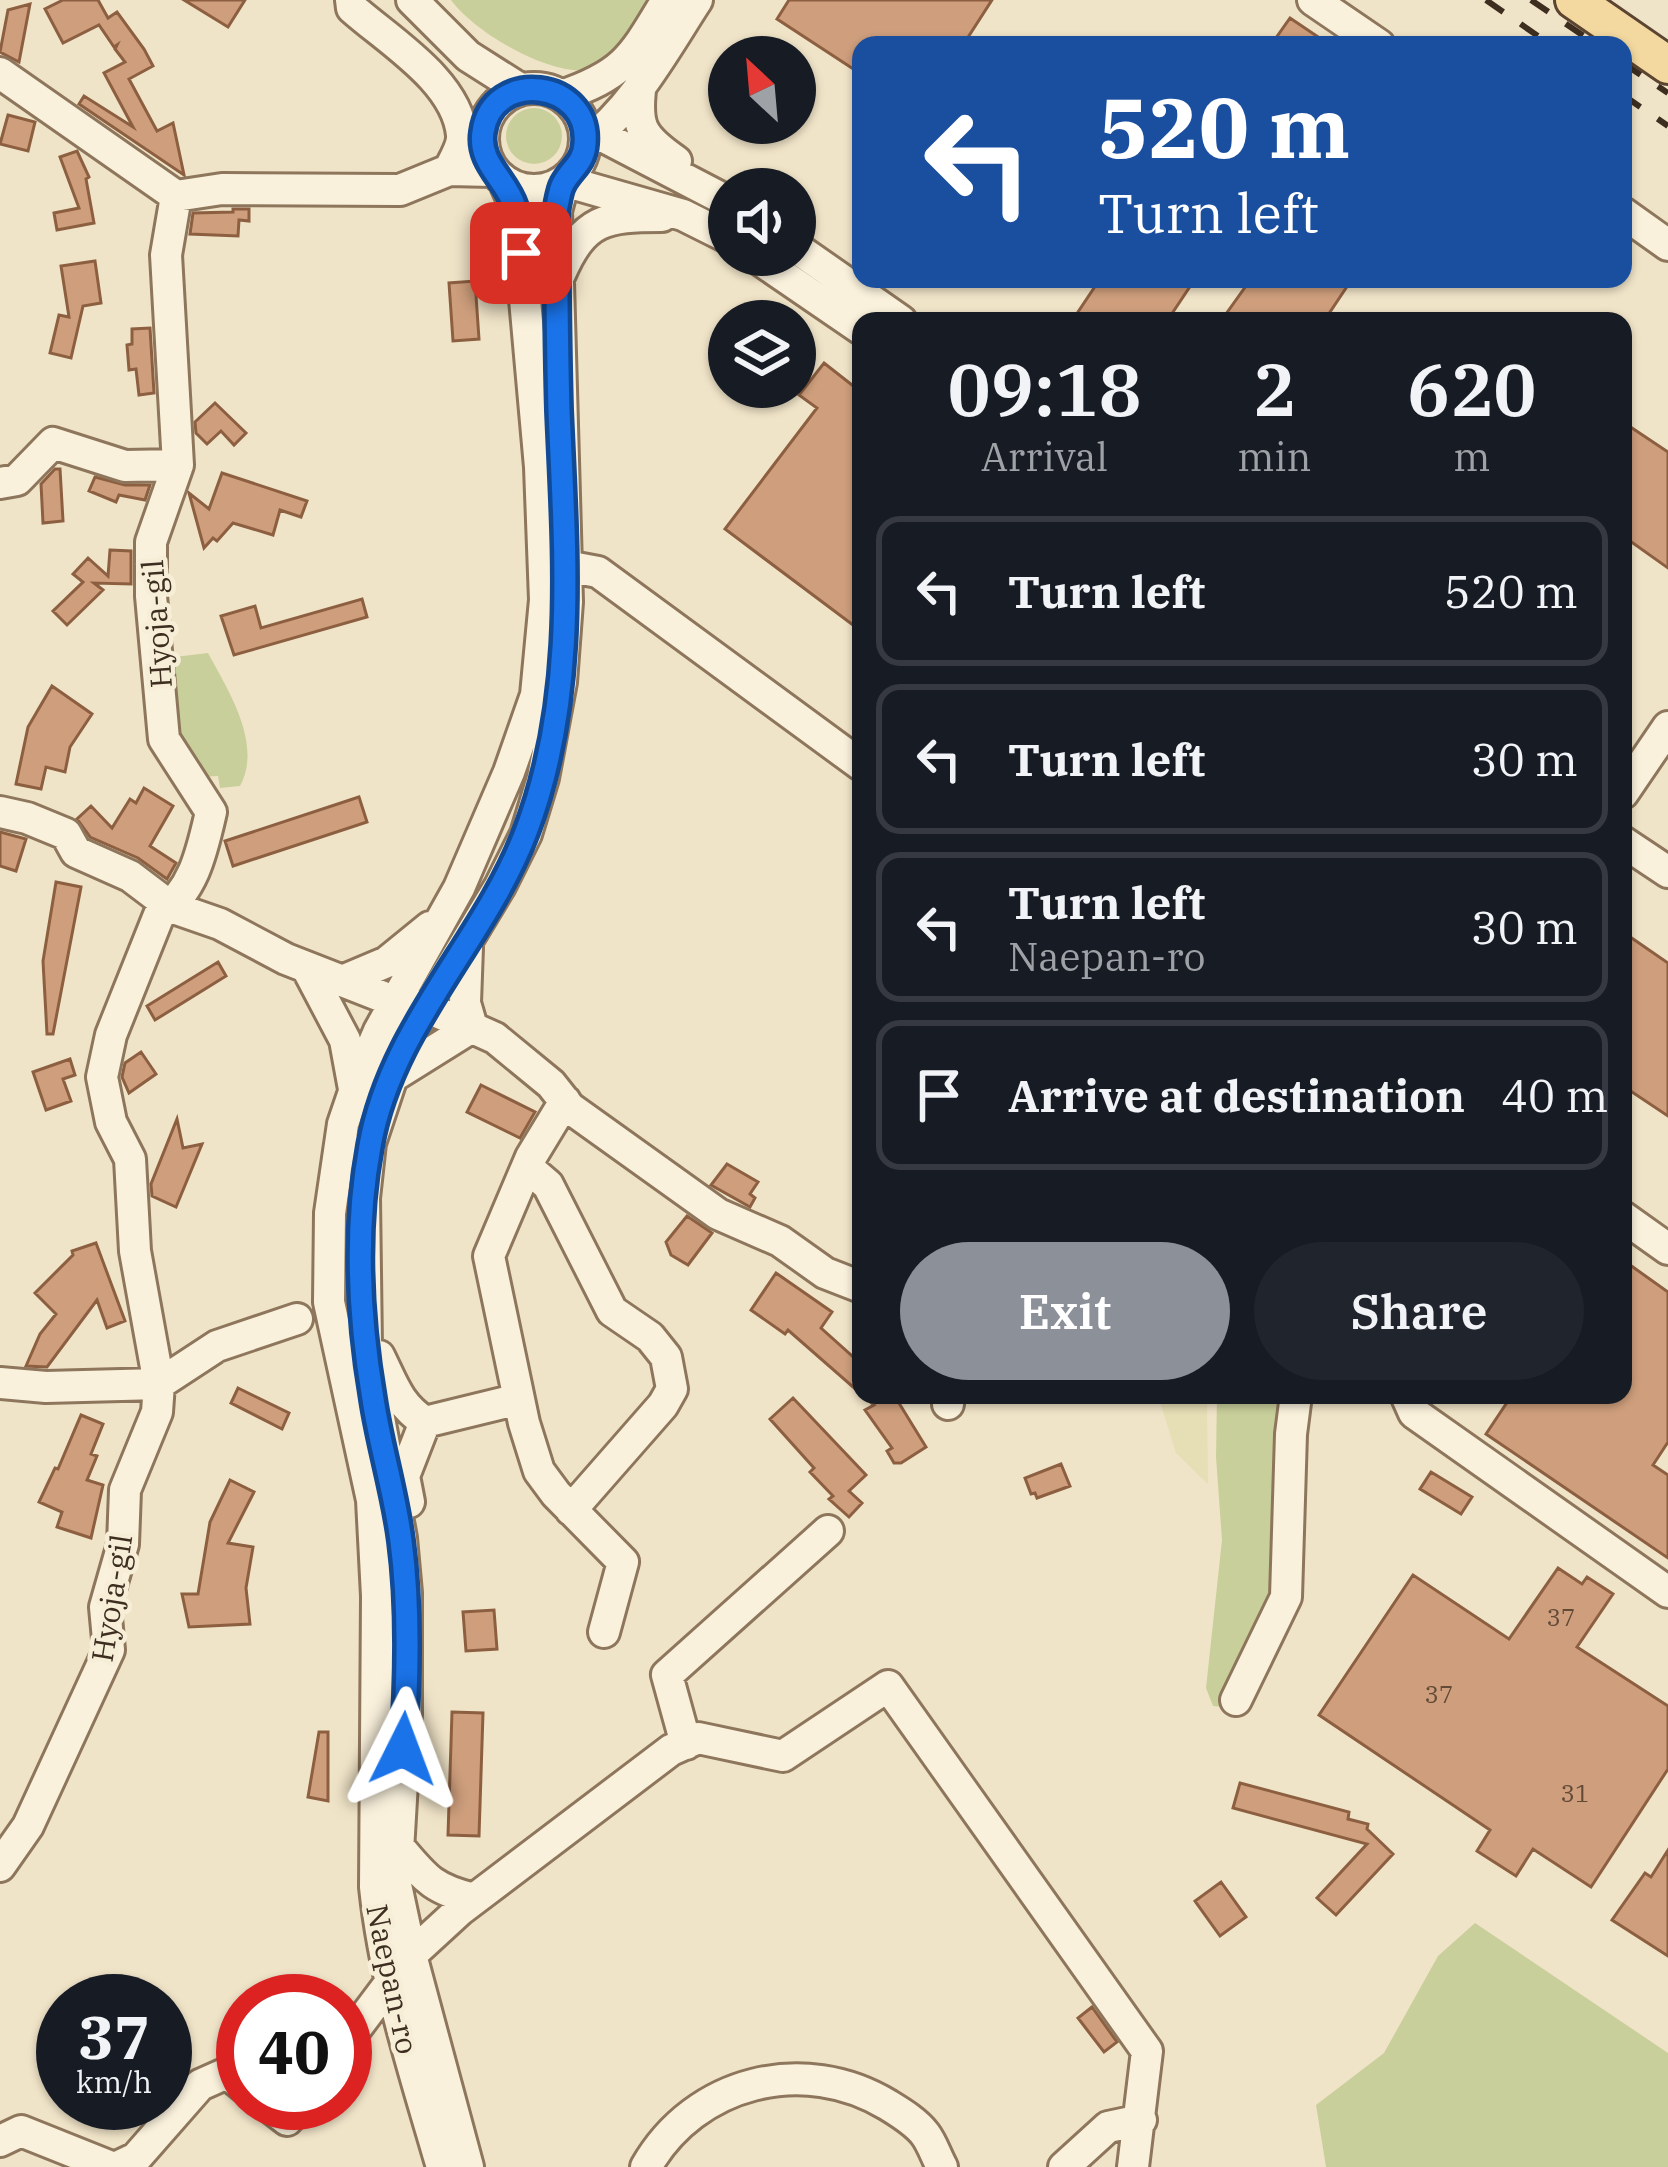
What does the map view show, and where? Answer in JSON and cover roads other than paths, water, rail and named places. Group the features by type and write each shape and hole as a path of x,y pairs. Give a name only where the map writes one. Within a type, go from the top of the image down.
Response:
{"main road":[{"path":"1574,0 1626,36"},
{"path":"1632,40 1668,65"}],"street":[{"path":"449,170 463,140 454,107 431,76 352,8 355,0 437,63 485,121"},
{"path":"412,0 468,56 520,89"},
{"path":"561,96 595,85 620,70 667,0"},
{"path":"0,73 176,196 222,189 400,190 449,170 498,177 539,191 564,181 581,161 589,135 641,82 697,0"},
{"path":"1313,0 1366,36"},
{"path":"641,82 638,119 648,142 708,187"},
{"path":"498,177 482,137 485,121 493,107 520,89 537,88 561,96 578,112 589,135 708,191"},
{"name":"Naepan-ro","path":"468,2167 396,1885 407,1642 402,1550 373,1401 365,1327 364,1198 370,1143 410,1004 509,772 536,694 545,600 540,467 517,210 498,177"},
{"path":"564,181 683,215 708,228"},
{"name":"Naepan-ro","path":"442,2167 401,2033 375,1887 377,1596 372,1500 328,1302 329,1232 335,1164 355,1090 410,1004 467,941 526,834 543,778 561,682 566,566 556,211 564,181"},
{"name":"Hyoja-gil","path":"0,1866 28,1826 109,1650 106,1607 123,1544 125,1490 157,1412 159,1384 135,1251 130,1159 111,1122 102,1078 111,1035 159,914 171,907 199,866 211,812 164,739 151,596 151,542 178,465 166,255 176,196"},
{"path":"557,280 573,243 596,222 683,215"},
{"path":"1632,219 1668,244"},
{"path":"816,262 852,286"},
{"path":"784,276 852,322"},
{"path":"854,288 889,312"},
{"path":"0,483 16,480 53,443 125,466 178,465"},
{"path":"566,566 598,572 852,758"},
{"path":"1632,780 1668,727"},
{"path":"0,812 66,834 76,852 130,876 171,907 220,924 307,968 495,1038 565,1101 718,1214 780,1241 825,1273 852,1284"},
{"path":"1632,848 1668,872"},
{"path":"342,981 387,962 444,916"},
{"path":"467,941 465,1004 472,1028"},
{"path":"307,968 345,1040 355,1090"},
{"path":"392,1077 472,1028"},
{"path":"565,1101 527,1167 489,1256 539,1471 623,1562 604,1632"},
{"path":"527,1167 548,1185 612,1310 650,1337 671,1366 672,1389 664,1405 571,1510"},
{"path":"1632,1223 1668,1249"},
{"path":"0,1383 46,1388 159,1384 217,1346 297,1319 318,1274 329,1232"},
{"path":"297,1319 337,1353"},
{"path":"365,1327 393,1392 406,1410 425,1422 519,1399"},
{"path":"1236,1700 1286,1597 1295,1404"},
{"path":"1410,1404 1414,1413 1668,1592"},
{"path":"402,1550 412,1521 404,1476 425,1422"},
{"path":"686,1744 667,1675 828,1531"},
{"path":"372,2006 411,1955 474,1899 670,1750 698,1738 783,1756 888,1686 1147,2051 1133,2167"},
{"path":"398,1846 443,1891 474,1899"},
{"path":"0,2141 21,2131 114,2167 136,2158 200,2085 216,2078"},
{"path":"646,2167 660,2143 723,2094 756,2081 792,2078 820,2079 886,2103 924,2132 942,2167"},
{"path":"450,2100 479,2147 484,2167"},
{"path":"1064,2167 1108,2127 1141,2120"}],"railway":[{"path":"1486,0 1538,36"},
{"path":"1531,0 1584,36"},
{"path":"1632,69 1668,93"},
{"path":"1632,101 1668,126"}]}
